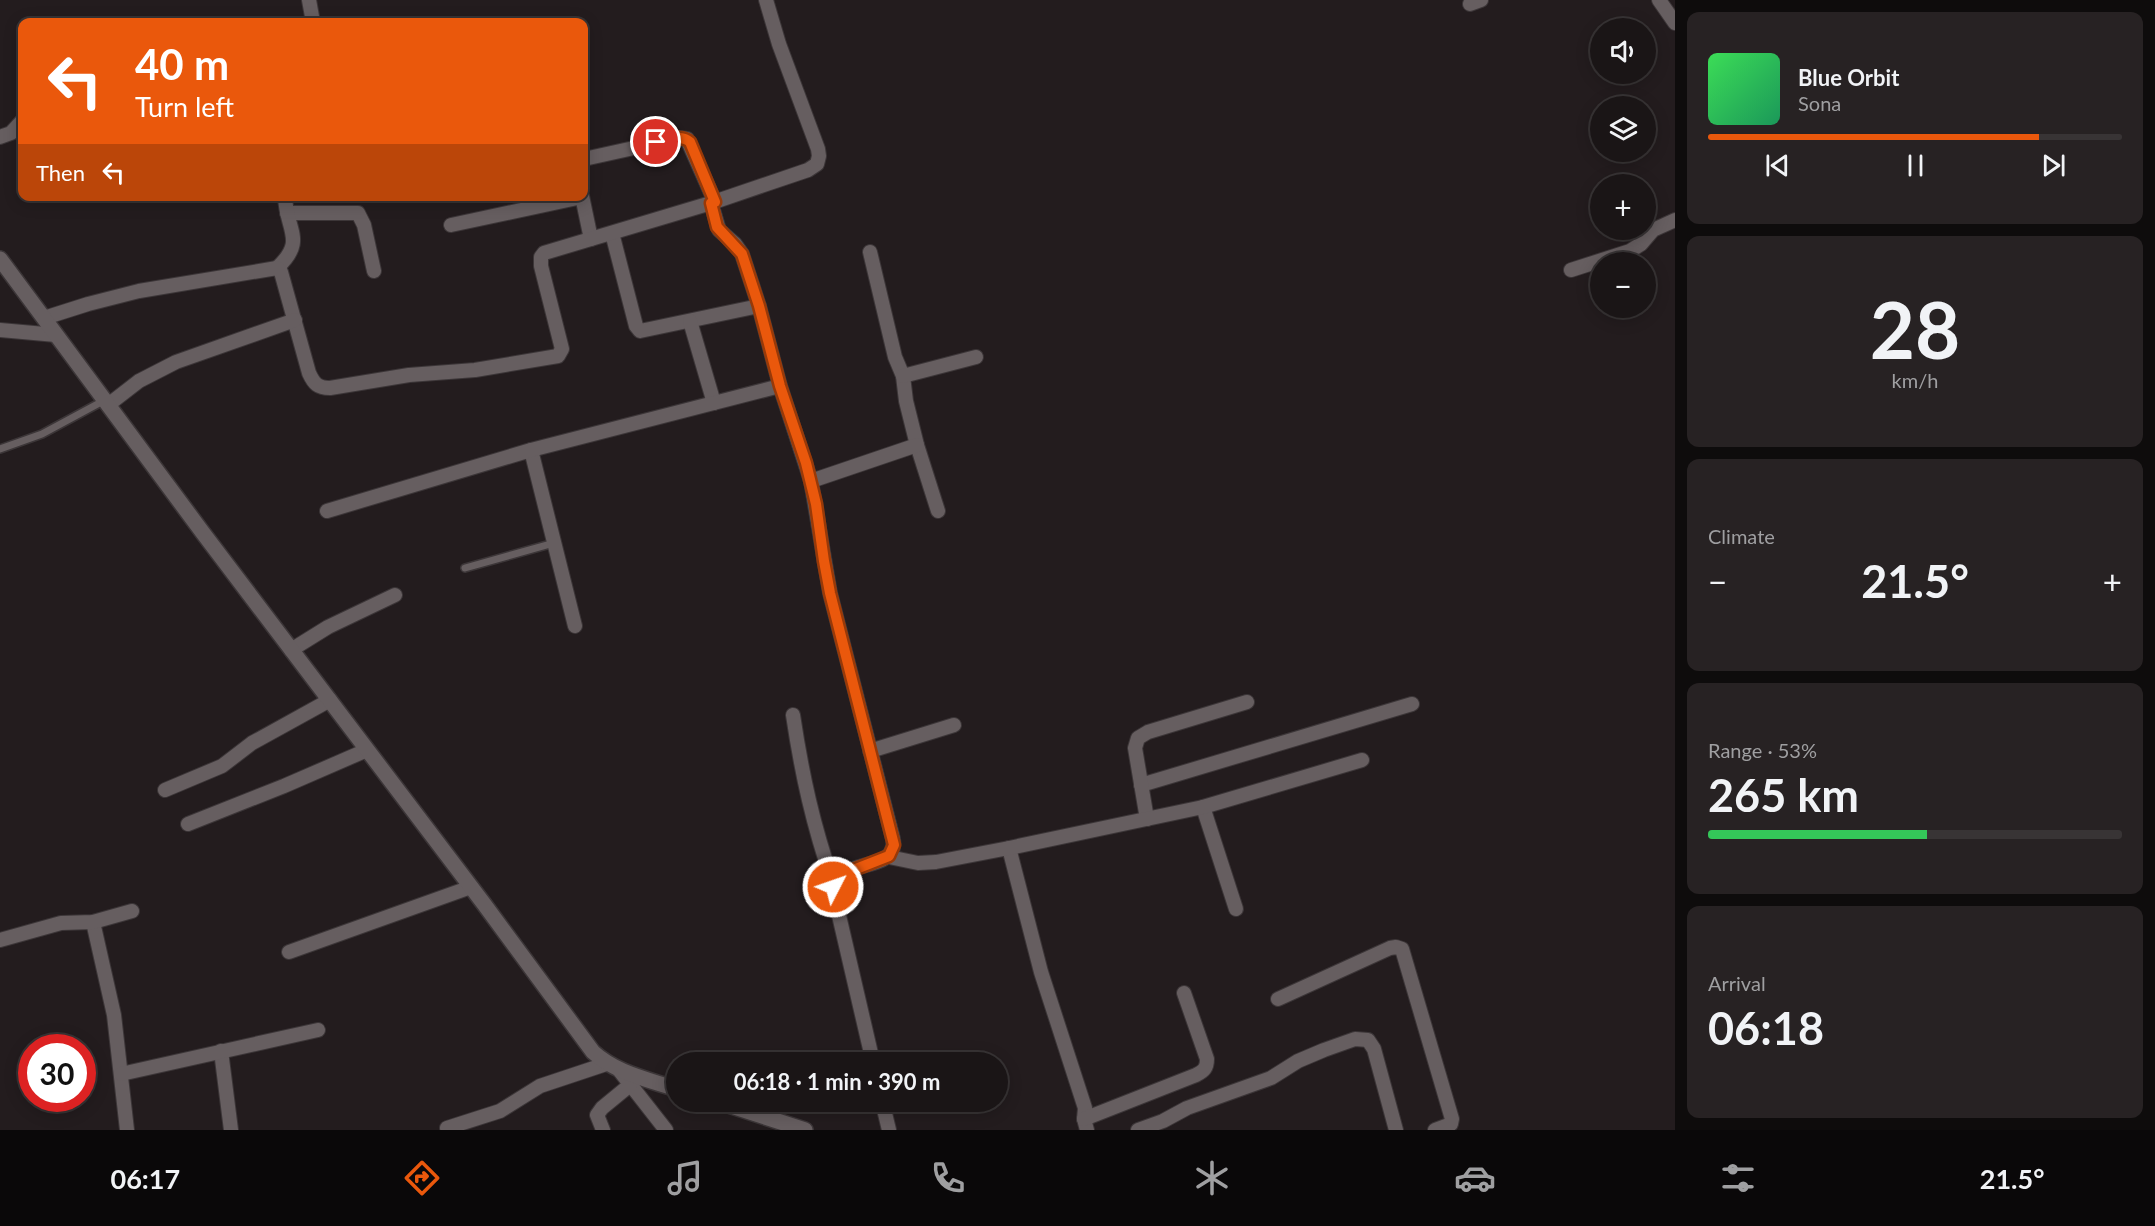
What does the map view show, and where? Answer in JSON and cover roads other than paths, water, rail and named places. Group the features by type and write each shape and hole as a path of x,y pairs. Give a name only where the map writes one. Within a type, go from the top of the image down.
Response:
{"street":[{"path":"309,0 312,18"},
{"path":"277,268 281,272 312,380 324,388 409,375 475,370 555,357 562,349 541,266 541,257 546,251 713,203 808,170 819,161 818,149 779,44 766,0"},
{"path":"1659,0 1675,23"},
{"path":"0,137 10,133 18,125"},
{"path":"588,158 683,138 690,142 713,203 717,227 742,254 759,306 780,386 812,481 830,593 893,839 894,850 889,856 843,873 833,883"},
{"path":"44,318 139,291 277,268 290,254 294,244 286,201"},
{"path":"451,225 563,201"},
{"path":"583,201 591,239"},
{"path":"287,213 358,213 364,225 374,271"},
{"path":"1571,270 1636,248 1653,230 1675,220"},
{"path":"612,233 638,330 642,332 759,306"},
{"path":"870,252 895,357 903,376 906,401 917,445 938,511"},
{"path":"0,259 593,1052 630,1085 666,1130"},
{"path":"106,403 139,381 176,362 295,320"},
{"path":"690,321 714,403"},
{"path":"0,330 56,335"},
{"path":"903,376 976,357"},
{"path":"327,511 531,450 780,386"},
{"path":"812,481 917,445"},
{"path":"531,450 574,626"},
{"path":"291,650 328,627 395,594"},
{"path":"165,789 222,766 252,743 330,700"},
{"path":"1147,819 1135,748 1138,738 1148,732 1247,702"},
{"path":"1141,785 1412,704"},
{"path":"793,715 809,805 816,835 833,883 871,1052"},
{"path":"870,751 954,725"},
{"path":"188,824 367,750"},
{"path":"889,856 918,863 936,862 1008,848 1203,807 1362,760"},
{"path":"1203,807 1236,909"},
{"path":"1008,848 1041,972 1085,1108 1086,1125 1204,1070 1207,1059 1184,993"},
{"path":"289,952 471,886"},
{"path":"0,940 68,922 93,922 132,911"},
{"path":"93,922 112,1005 127,1130"},
{"path":"1278,999 1390,948 1396,946 1402,949 1452,1119 1451,1124 1435,1130"},
{"path":"121,1074 318,1030"},
{"path":"1138,1130 1163,1121 1181,1110 1272,1078 1309,1056 1362,1038 1368,1040 1374,1049 1396,1130"},
{"path":"221,1052 231,1130"},
{"path":"447,1128 500,1111 540,1086 612,1067 666,1086"},
{"path":"603,1130 597,1115 602,1108 630,1085"},
{"path":"750,1112 805,1130"},
{"path":"885,1112 889,1130"}],"lane":[{"path":"0,449 42,434 106,403"},
{"path":"465,568 554,543"}]}
